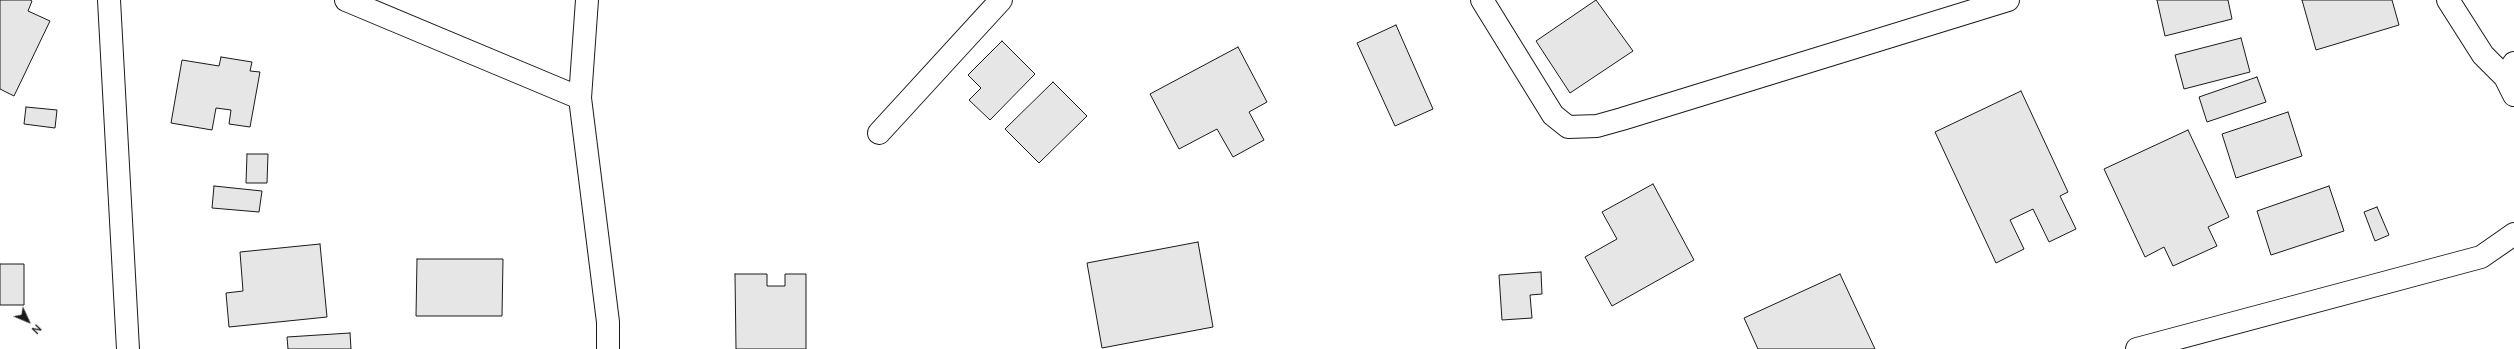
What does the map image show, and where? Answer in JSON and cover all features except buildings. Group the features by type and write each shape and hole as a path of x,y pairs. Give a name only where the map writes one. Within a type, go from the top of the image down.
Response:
{"street":[{"path":"110,0 128,349"},
{"path":"346,0 580,98"},
{"path":"588,0 580,98 608,322 608,349"},
{"path":"879,134 1001,0"},
{"path":"1482,0 1553,115 1568,127 1597,126 1622,119 1997,1"},
{"path":"2448,0 2483,55 2511,78"},
{"path":"2137,349 2481,257 2514,234"}]}
